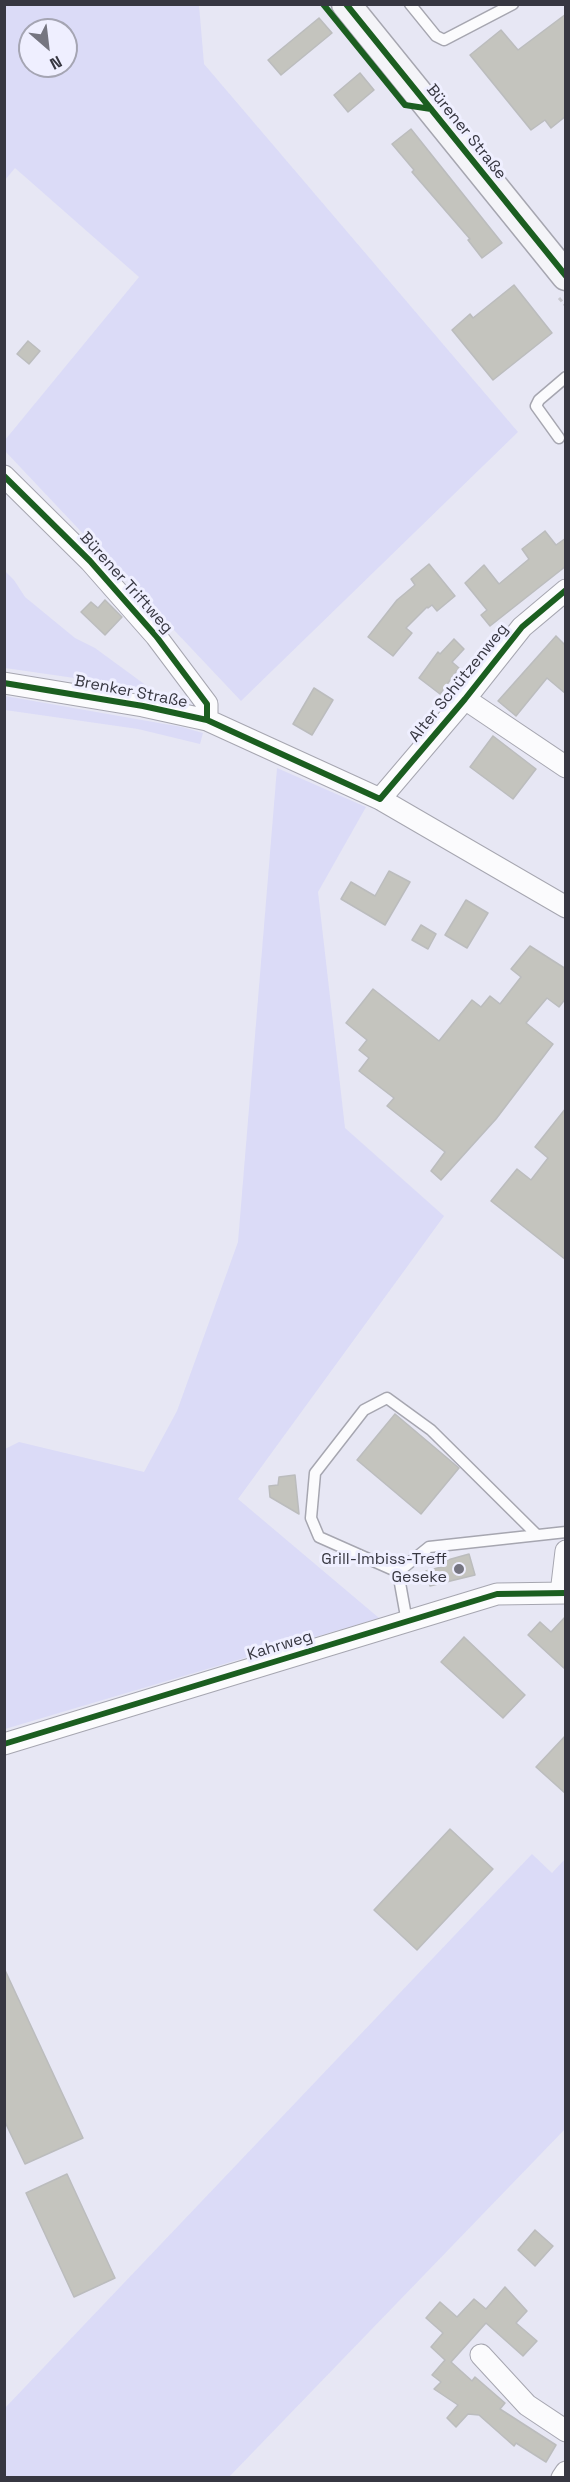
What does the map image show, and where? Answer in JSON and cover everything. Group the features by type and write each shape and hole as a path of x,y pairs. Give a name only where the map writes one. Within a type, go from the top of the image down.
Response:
{"main road":[{"name":"Bürener Straße","path":"346,4 566,276"}],"street":[{"name":"Bürener Triftweg","path":"4,476 90,561 156,636 207,704 207,720"},
{"name":"Alter Schützenweg","path":"380,799 465,699 522,627 566,590"},
{"name":"Brenker Straße","path":"4,682 143,706 207,720 380,799 566,907"},
{"name":"Alter Schützenweg","path":"465,699 566,767"},
{"path":"563,1593 566,1551"},
{"name":"Kahrweg","path":"4,1744 497,1594 563,1593"},
{"path":"481,2355 527,2405 566,2431"},
{"path":"562,2478 566,2472"}],"lane":[{"path":"410,4 436,36 444,40 513,4"},
{"path":"559,438 536,406 539,400 566,377"},
{"path":"398,1572 319,1537 311,1518 315,1473 364,1410 387,1398 431,1430 537,1535"},
{"path":"398,1572 429,1548 566,1532"},
{"path":"398,1572 407,1622"}],"shaded area":[{"path":"5,4 199,5 204,64 518,432 241,701 5,451 5,440 139,277 15,168 5,180"},
{"path":"5,571 25,597 75,638 95,648 151,689 5,668"},
{"path":"5,696 182,727 203,733 200,744 138,729 5,710"},
{"path":"277,768 366,807 318,892 345,1128 444,1216 238,1499 379,1618 5,1729 5,1449 19,1442 144,1472 177,1411 238,1242"},
{"path":"532,1854 552,1873 565,1859 565,2129 229,2477 5,2477 5,2408"}],"building":[{"path":"566,14 566,116 551,128 545,120 531,130 470,55 501,30 518,50"},
{"path":"319,18 332,33 281,75 268,60"},
{"path":"360,73 374,90 348,112 334,95"},
{"path":"411,129 502,243 482,258 468,240 470,239 412,172 414,170 392,144"},
{"path":"514,285 552,333 493,380 452,330 470,314 473,318"},
{"path":"28,341 40,351 29,364 17,354"},
{"path":"545,531 556,545 566,538 566,566 490,626 481,615 487,610 465,583 484,565 499,584 529,559 522,549"},
{"path":"429,564 455,596 437,611 432,605 427,607 406,628 412,633 393,656 368,637 397,600 415,585 411,579"},
{"path":"105,600 122,617 105,635 81,612 91,602 98,608"},
{"path":"556,636 566,646 566,694 547,678 516,716 498,701"},
{"path":"454,639 464,649 452,662 459,668 440,694 419,678 438,652 440,654"},
{"path":"314,688 333,700 312,735 293,724"},
{"path":"493,736 536,769 513,799 470,767"},
{"path":"389,871 410,882 385,925 341,899 351,882 375,896"},
{"path":"466,900 488,913 467,948 445,935"},
{"path":"421,925 436,934 428,949 412,940"},
{"path":"530,946 566,969 566,998 559,1007 547,998 526,1023 553,1044 496,1119 441,1180 431,1171 445,1152 387,1106 394,1098 359,1071 369,1058 359,1050 367,1040 346,1023 373,989 439,1041 472,1000 481,1007 490,996 500,1004 521,977 511,969"},
{"path":"566,1108 566,1260 491,1201 517,1169 531,1180 548,1158 535,1147"},
{"path":"395,1414 459,1468 421,1514 357,1460"},
{"path":"295,1475 299,1514 270,1497 269,1486 278,1485 279,1477"},
{"path":"469,1554 475,1575 430,1586 426,1571 445,1566 444,1561"},
{"path":"566,1616 566,1670 528,1635 540,1622 551,1632"},
{"path":"464,1637 525,1695 503,1718 441,1662"},
{"path":"566,1735 566,1794 536,1767"},
{"path":"450,1829 493,1869 417,1950 374,1910"},
{"path":"4,1968 83,2138 25,2164 4,2120"},
{"path":"67,2174 115,2278 74,2297 26,2193"},
{"path":"535,2230 553,2246 535,2266 518,2250"},
{"path":"505,2287 527,2311 516,2323 537,2341 523,2356 486,2323 451,2362 472,2381 475,2377 505,2403 500,2409 556,2445 546,2462 516,2443 514,2446 479,2415 468,2414 456,2427 447,2418 458,2405 434,2389 441,2382 432,2375 445,2360 431,2347 443,2333 426,2318 440,2302 457,2317 474,2299 486,2309"}],"cycle path":[{"path":"323,4 405,105 431,109"},
{"path":"346,4 566,276"},
{"path":"4,476 90,561 156,636 207,704 207,720"},
{"path":"4,683 143,706 207,720 380,799 465,699 522,627 566,590"},
{"path":"4,1744 497,1594 566,1593"}],"place":[{"name":"Grill-Imbiss-Treff Geseke","path":"459,1569"}]}
